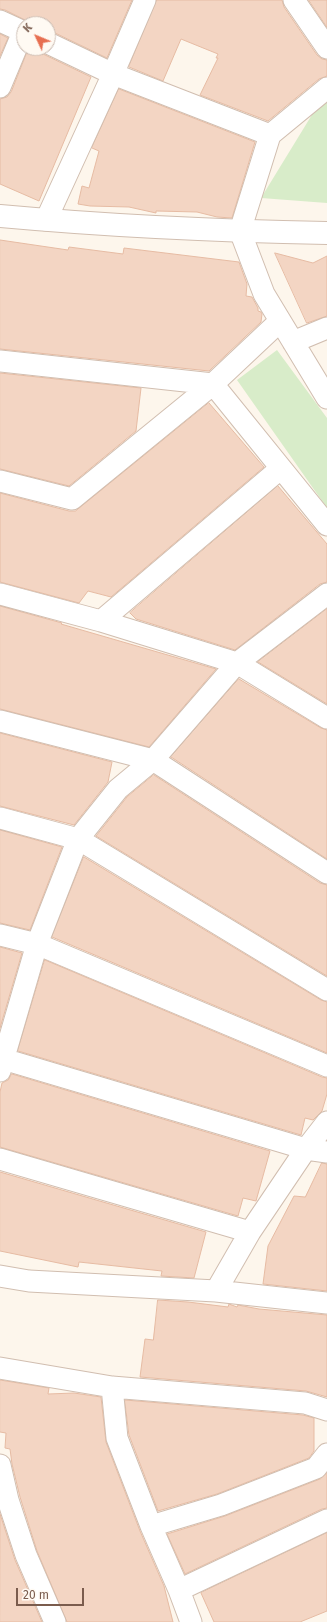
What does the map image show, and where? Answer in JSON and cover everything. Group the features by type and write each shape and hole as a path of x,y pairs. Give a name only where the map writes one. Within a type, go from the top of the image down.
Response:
{"street":[{"path":"46,220 145,0"},
{"path":"294,0 327,48"},
{"path":"0,21 16,28"},
{"path":"56,47 113,74 270,135"},
{"path":"0,87 16,50"},
{"path":"327,88 270,135 240,231 264,294 327,398"},
{"path":"0,216 240,231 327,233"},
{"path":"0,481 72,499 213,384 280,322"},
{"path":"293,342 327,328"},
{"path":"0,361 213,384 280,469 327,525"},
{"path":"101,621 280,469"},
{"path":"0,594 101,621 237,663 327,718"},
{"path":"327,594 237,663 153,760 118,789 78,838 36,944 1,1063 306,1149 327,1152"},
{"path":"0,721 153,760 327,873"},
{"path":"0,818 78,838 327,990"},
{"path":"0,934 36,944 327,1066"},
{"path":"216,1291 250,1232 306,1149 327,1122"},
{"path":"0,1160 250,1232"},
{"path":"0,1276 29,1281 216,1291 327,1303"},
{"path":"0,1368 112,1387 305,1404 327,1410"},
{"path":"112,1387 117,1438 151,1526 179,1590 191,1622"},
{"path":"151,1526 221,1505 316,1468 327,1454"},
{"path":"0,1465 8,1500 26,1555 55,1622"},
{"path":"179,1590 327,1520"}],"green space":[{"path":"321,100 327,100 327,203 261,198"},
{"path":"277,350 327,418 327,508 237,380"}],"building":[{"path":"0,0 132,0 107,58 56,33 56,16 17,16 0,9"},
{"path":"157,0 282,0 284,7 317,55 322,59 327,60 327,76 319,79 268,121 200,95 218,58 216,58 218,54 181,39 163,81 129,67"},
{"path":"309,0 327,0 327,27"},
{"path":"0,34 8,38 0,56"},
{"path":"26,56 47,56 91,77 39,201 0,184 0,99 7,97 11,92"},
{"path":"119,89 255,142 232,218 217,217 197,212 156,211 156,213 129,207 90,206 78,204 82,186 89,188 99,151 92,148"},
{"path":"0,240 68,250 69,247 123,254 124,248 239,262 247,284 246,296 252,297 258,311 261,312 261,322 209,371 0,349"},
{"path":"275,253 313,263 327,256 327,316 307,323"},
{"path":"0,373 141,388 136,431 69,486 0,469"},
{"path":"209,403 264,467 111,597 88,591 79,603 0,582 0,493 69,511 75,511"},
{"path":"278,486 327,544 327,582 320,584 235,650 136,619 130,613"},
{"path":"0,606 216,669 149,747 0,709"},
{"path":"327,609 327,704 258,662"},
{"path":"239,679 321,728 327,730 327,859 171,757"},
{"path":"0,733 112,762 108,782 74,825 0,806"},
{"path":"154,775 320,883 327,885 327,976 96,836 127,797"},
{"path":"0,830 62,847 30,930 0,923"},
{"path":"84,857 321,1000 327,1002 327,1053 52,937"},
{"path":"0,947 22,953 0,1028"},
{"path":"45,960 327,1078 327,1094 322,1111 313,1120 305,1118 301,1135 18,1051"},
{"path":"12,1074 270,1151 256,1201 243,1198 238,1216 0,1147 0,1092 2,1083 8,1080"},
{"path":"322,1163 327,1164 327,1291 263,1284 268,1246 294,1196 305,1197"},
{"path":"0,1172 206,1232 194,1278 161,1276 162,1271 79,1262 78,1267 0,1251"},
{"path":"158,1300 228,1307 229,1304 237,1307 238,1305 259,1309 327,1315 327,1397 306,1391 140,1377 145,1339 153,1340"},
{"path":"0,1380 49,1388 48,1394 74,1393 101,1397 106,1442 140,1531 164,1586 173,1622 67,1622 37,1551 20,1497 10,1449 5,1448 6,1433 0,1432"},
{"path":"125,1400 303,1415 314,1418 314,1451 309,1458 217,1494 158,1511 129,1435"},
{"path":"327,1473 327,1508 322,1509 185,1574 167,1534 225,1516 320,1479"},
{"path":"0,1514 15,1560 42,1622 0,1622"},
{"path":"327,1533 327,1611 300,1622 214,1622 201,1593"}]}
